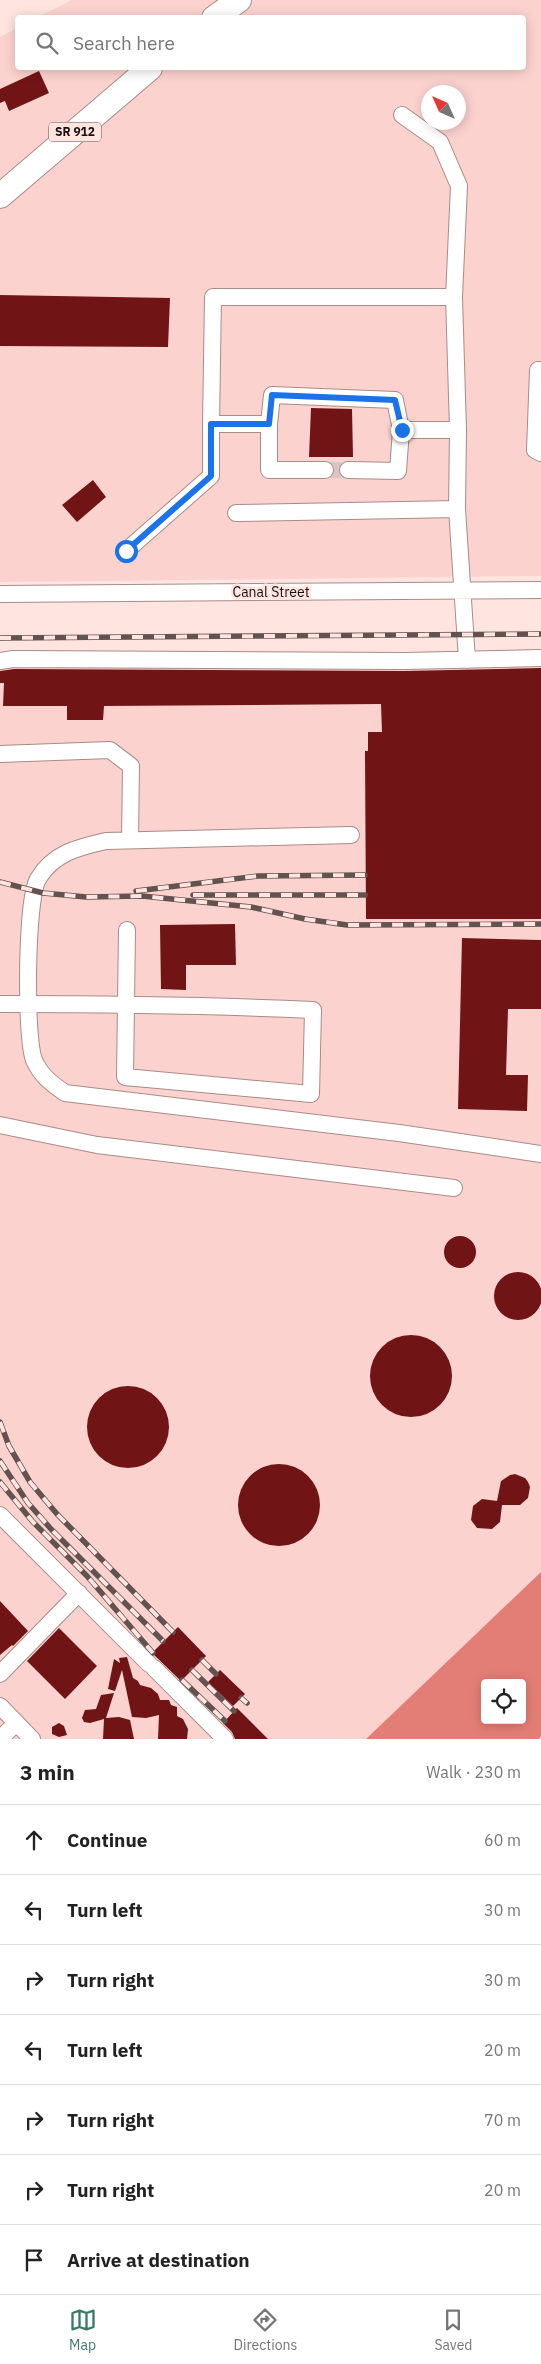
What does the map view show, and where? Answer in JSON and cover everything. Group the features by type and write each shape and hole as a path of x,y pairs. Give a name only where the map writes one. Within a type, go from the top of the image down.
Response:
{"highway":[{"path":"218,15 239,0"},
{"name":"SR 912","path":"0,196 148,70"}],"street":[{"path":"402,115 440,142 459,186 454,297 458,430 457,509 460,590 466,660"},
{"path":"126,551 211,476 213,298 454,297"},
{"path":"541,370 538,370 535,450 541,453"},
{"path":"325,470 269,470 269,424 272,395 395,400 402,430 398,472 348,470"},
{"path":"211,424 269,424"},
{"path":"402,430 458,430"},
{"path":"236,513 457,509"},
{"name":"Canal Street","path":"0,594 541,590"},
{"path":"0,661 13,659 466,660 541,658"},
{"path":"0,754 110,750 122,757 131,766 130,840"},
{"path":"351,835 106,841 74,848 54,860 38,879 32,898 27,1004 34,1059 46,1080 65,1092 399,1133 541,1154"},
{"path":"0,1004 127,1004 313,1010 311,1094 125,1077 127,1004 127,930"},
{"path":"0,1125 97,1145 454,1188"},
{"path":"0,1515 225,1739"},
{"path":"0,1674 79,1593"},
{"path":"0,1706 32,1739"},
{"path":"0,1739 16,1723"}],"shaded area":[{"path":"72,0 541,0 541,576 0,582 0,37 15,29 15,70 526,70 526,15 42,15"},
{"path":"0,655 541,657 541,1572 366,1739 0,1739"},
{"path":"541,1572 541,1736 539,1739 366,1739"}],"building":[{"path":"39,71 49,93 9,111 5,101 0,103 0,89"},
{"path":"0,295 170,298 168,347 0,346"},
{"path":"311,408 352,409 353,457 309,457"},
{"path":"93,480 106,497 77,522 62,505"},
{"path":"541,668 541,919 366,919 365,751 368,751 368,732 382,732 381,704 104,706 103,720 67,720 67,706 3,706 4,683 0,683 0,671 14,669 404,671"},
{"path":"235,924 236,965 186,965 186,990 161,989 160,925"},
{"path":"462,938 541,940 541,1009 508,1009 506,1075 528,1075 527,1111 458,1109"},
{"path":"460,1236 466,1237 471,1241 475,1246 475,1258 471,1263 466,1267 460,1268 454,1267 449,1263 445,1258 444,1252 445,1246 449,1241 454,1237"},
{"path":"518,1272 527,1274 535,1279 540,1287 542,1296 540,1305 535,1313 527,1318 518,1320 509,1318 501,1313 496,1305 494,1296 496,1287 501,1279 509,1274"},
{"path":"411,1335 427,1338 440,1347 449,1360 452,1376 449,1392 440,1405 427,1414 411,1417 395,1414 382,1405 373,1392 370,1376 373,1360 382,1347 395,1338"},
{"path":"128,1386 144,1389 157,1398 166,1411 169,1427 166,1443 157,1456 144,1465 128,1468 112,1465 99,1456 90,1443 87,1427 90,1411 99,1398 112,1389"},
{"path":"279,1464 295,1467 308,1476 317,1489 320,1505 317,1521 308,1534 295,1543 279,1546 263,1543 250,1534 241,1521 238,1505 241,1489 250,1476 263,1467"},
{"path":"515,1474 525,1478 528,1482 530,1487 528,1498 520,1505 502,1505 500,1522 492,1529 477,1528 471,1520 473,1506 482,1499 497,1501 501,1481"},
{"path":"0,1601 28,1631 13,1646 0,1655"},
{"path":"178,1627 206,1656 181,1681 152,1653"},
{"path":"59,1628 97,1666 65,1699 27,1661"},
{"path":"127,1657 133,1678 140,1685 151,1688 158,1694 160,1700 169,1700 171,1705 177,1707 177,1716 183,1719 188,1729 187,1739 158,1739 159,1715 146,1718 132,1717 122,1670 115,1691 108,1689 114,1659 120,1663 119,1658"},
{"path":"220,1670 245,1694 233,1706 208,1682"},
{"path":"114,1693 106,1718 119,1717 130,1720 134,1739 103,1739 104,1719 90,1723 84,1722 82,1718 85,1710 96,1709 101,1695"},
{"path":"237,1708 268,1739 235,1739 232,1732 223,1723"},
{"path":"59,1723 64,1726 67,1735 59,1737 52,1734 52,1727"}],"tunnel":[{"path":"325,470 348,470"}],"railway":[{"path":"0,638 541,634"},
{"path":"136,891 258,876 365,875"},
{"path":"0,882 43,893 86,897 142,896 251,907 305,919 347,925 541,924"},
{"path":"193,895 365,895"},
{"path":"0,1422 9,1446 30,1482 57,1514 173,1632"},
{"path":"0,1461 28,1503 51,1529 163,1641"},
{"path":"0,1482 33,1522 87,1576 153,1653"},
{"path":"202,1660 216,1674"},
{"path":"192,1670 234,1711"},
{"path":"182,1680 225,1721"},
{"path":"241,1698 247,1703"}],"route":[{"path":"126,551 211,476 211,424 269,424 272,395 395,400 402,430"}]}
